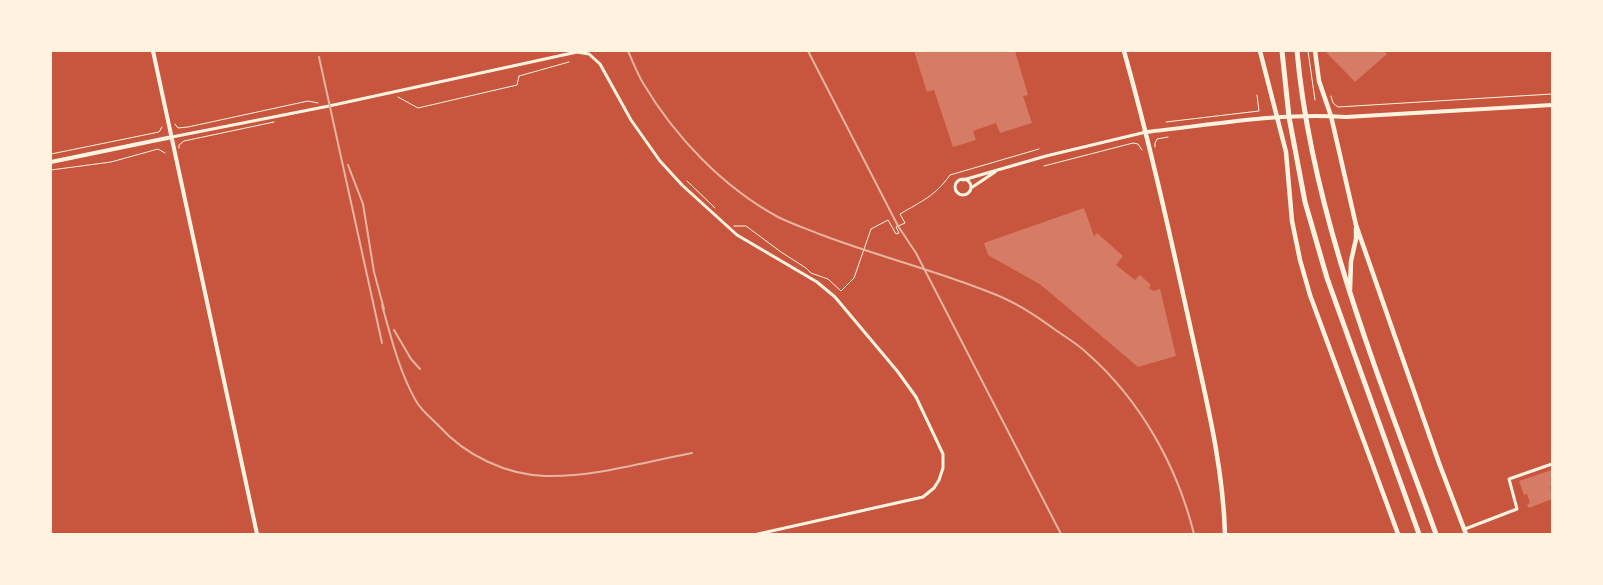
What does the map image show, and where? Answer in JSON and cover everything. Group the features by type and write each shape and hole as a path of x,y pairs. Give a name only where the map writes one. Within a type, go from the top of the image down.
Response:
{"main road":[{"path":"1124,51 1146,132 1201,377 1222,488 1225,534"},
{"path":"1260,51 1286,152 1292,222 1300,260 1310,295 1398,534"},
{"path":"1282,51 1289,118 1305,202 1327,278 1419,534"},
{"path":"1297,51 1306,117 1323,199 1350,294 1436,534"},
{"path":"1315,51 1319,81 1331,116 1356,224 1465,532"},
{"path":"1350,294 1351,261 1356,239 1356,224"}],"street":[{"path":"153,51 258,534"},
{"path":"51,162 329,106 577,52 589,54 600,64 631,120 660,161 682,185 737,235 817,282 835,297 911,389 941,448 944,462 939,480 934,488 922,497 758,534"},
{"path":"998,169 971,189 966,195 961,195 957,192 955,188 957,183 963,180 998,169 1146,132 1260,118 1355,117 1552,105"},
{"path":"963,180 968,182 971,189"},
{"path":"1465,532 1517,509 1509,479 1552,464"}],"path":[{"path":"1308,51 1314,100"},
{"path":"393,97 397,96 418,108 517,85 519,76 570,62"},
{"path":"1331,96 1335,105 1345,106 1552,94"},
{"path":"1166,122 1259,111 1257,95"},
{"path":"175,124 178,128 188,127 308,101 318,104 323,102"},
{"path":"51,154 159,132 162,130 162,127"},
{"path":"1155,147 1157,139 1168,137"},
{"path":"180,149 179,145 191,140"},
{"path":"1044,166 1133,143 1138,144 1142,150"},
{"path":"51,170 112,162 158,149 165,152"},
{"path":"733,226 746,226 811,273 828,279 841,291 854,278 870,231 888,220 896,234 899,233 896,227 905,223 900,214 930,196 942,186 950,175 1039,149"},
{"path":"687,181 720,213"}],"building":[{"path":"914,51 1015,51 1028,95 1023,96 1032,123 1000,133 996,123 973,131 976,140 953,147 934,90 927,92"},
{"path":"1325,51 1384,51 1387,54 1355,82"},
{"path":"1084,208 1094,236 1097,233 1123,256 1116,265 1135,280 1140,275 1151,285 1149,288 1154,291 1160,289 1176,356 1138,367 1041,285 988,255 984,243"},
{"path":"1552,470 1552,486 1550,486 1552,499 1529,508 1527,504 1530,503 1527,494 1524,495 1519,481"}],"railway":[{"path":"628,51 643,83 685,141 720,176 758,205 783,220 822,235 968,284 1016,304 1084,351 1125,392 1154,436 1178,484 1194,534"},
{"path":"808,51 898,226 916,253 1061,534"},
{"path":"319,57 382,343"},
{"path":"348,165 363,204 374,272 384,309"},
{"path":"382,305 400,366 418,404 449,436 487,462 531,475 564,476 601,472 692,453"},
{"path":"394,330 411,359 420,369"}]}
